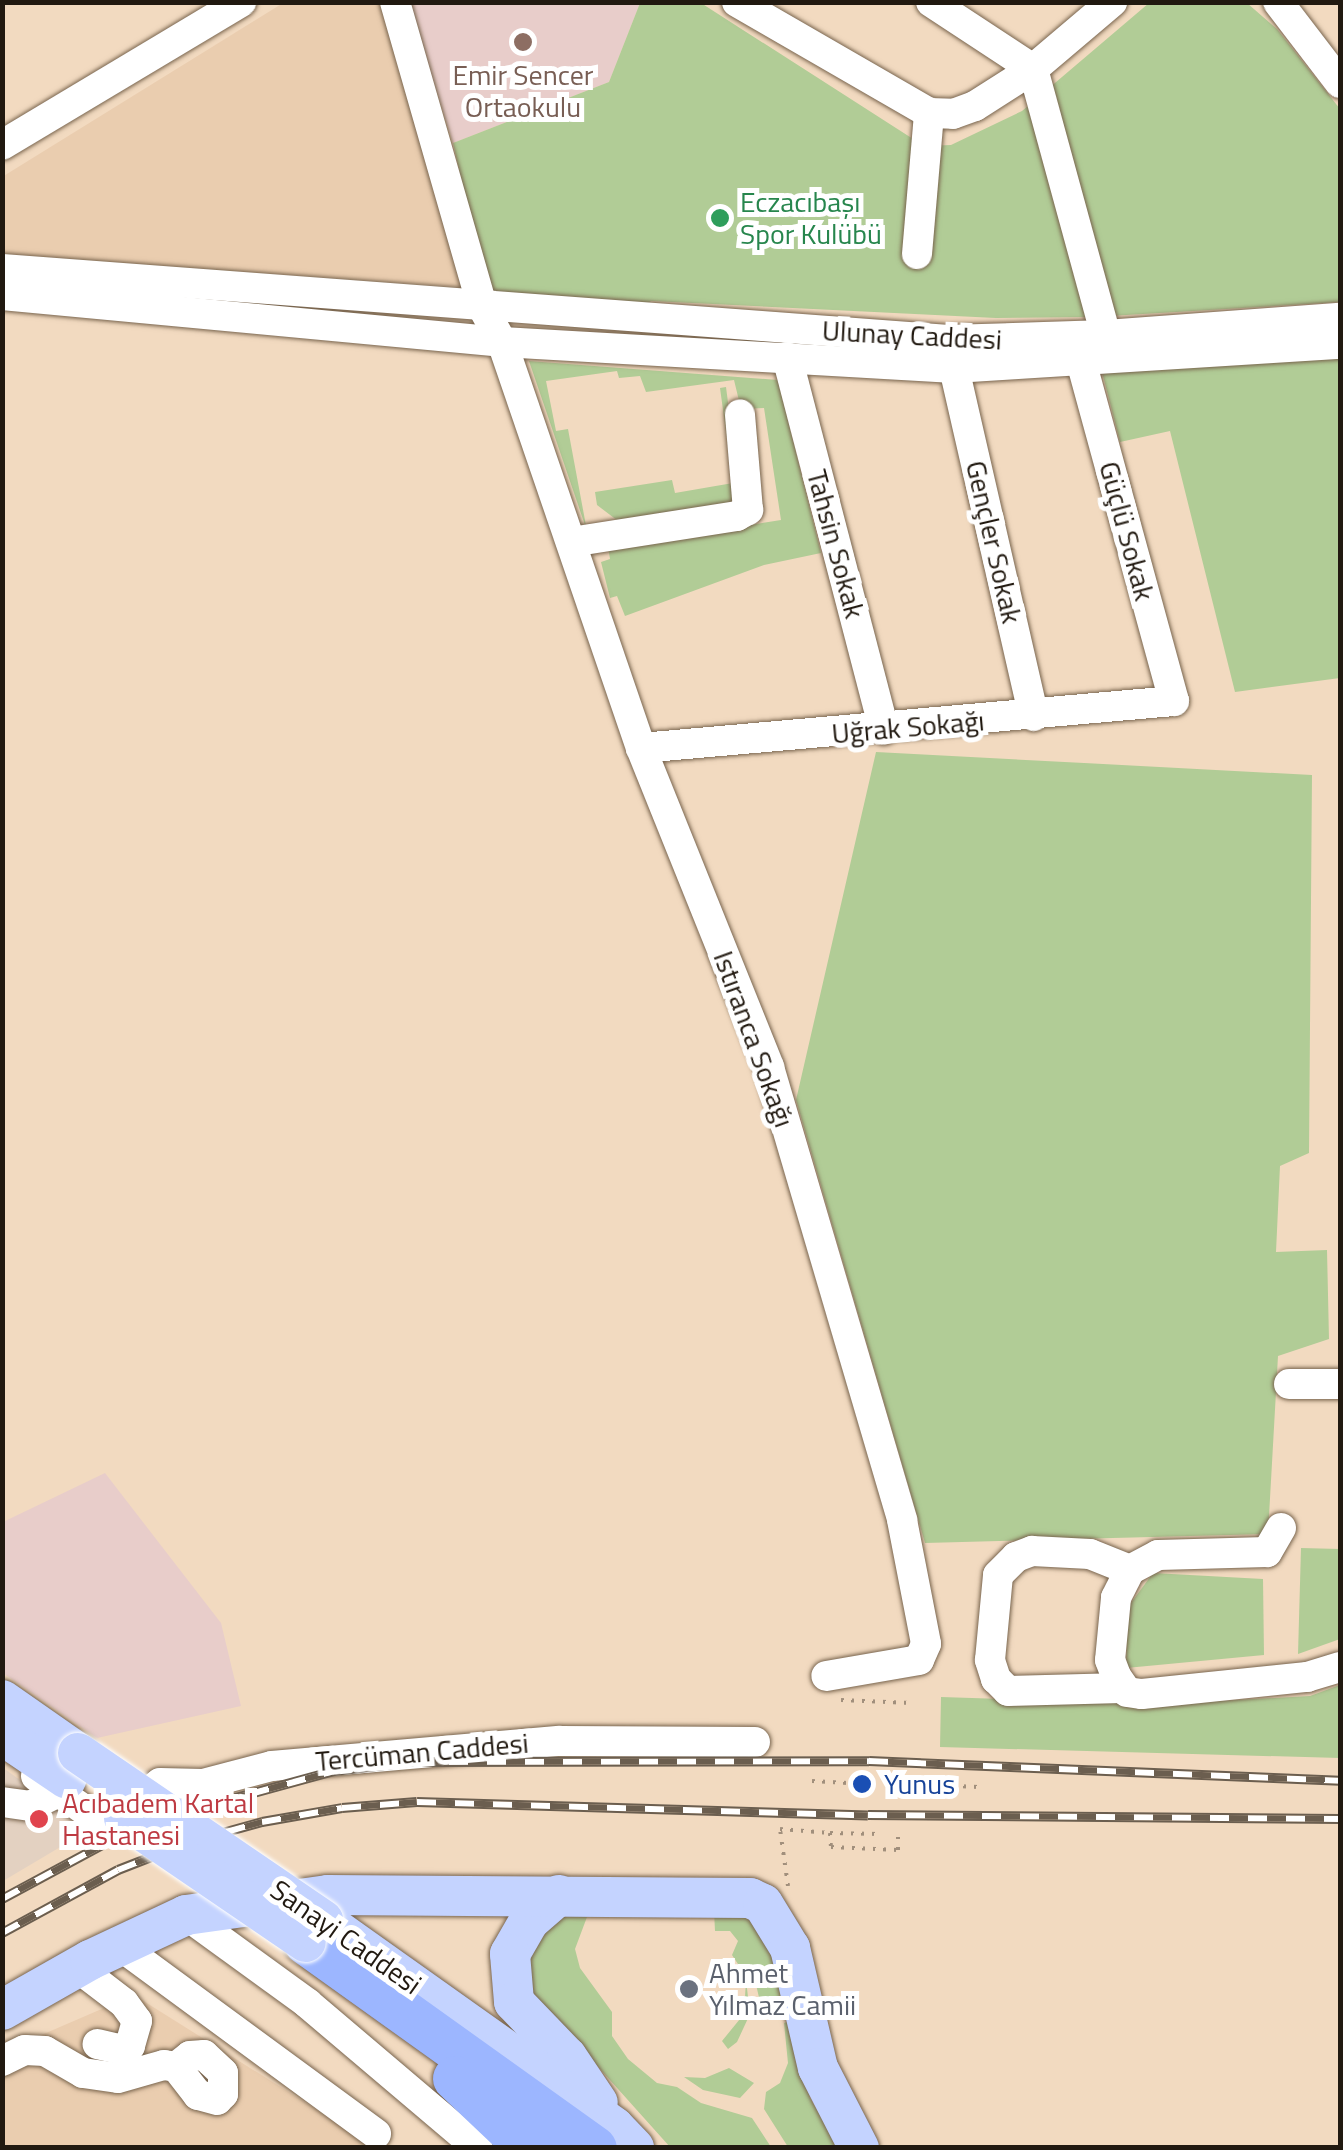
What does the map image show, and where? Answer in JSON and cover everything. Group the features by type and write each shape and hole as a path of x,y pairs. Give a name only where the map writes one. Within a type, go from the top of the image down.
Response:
{"highway":[{"path":"315,1931 614,2141"},
{"path":"315,1931 363,2005 469,2089 529,2148"}],"main road":[{"name":"Sanayi Caddesi","path":"2,1700 68,1775"},
{"name":"Sanayi Caddesi","path":"2,1735 315,1931"},
{"path":"11,2005 119,1945 186,1915 328,1895 750,1898 763,1904 790,1948 825,2087 859,2148"},
{"path":"559,1895 528,1921 510,1954 514,2002 567,2058 614,2141"}],"street":[{"path":"2,145 240,2"},
{"path":"395,2 483,308 502,342"},
{"path":"737,2 772,12 929,113 953,114 975,106 1033,69 1112,2"},
{"path":"931,2 1033,69 1106,335"},
{"path":"1278,2 1340,83"},
{"path":"918,254 929,113"},
{"name":"Ulunay Caddesi","path":"2,268 483,308 948,340 1106,335 1340,318"},
{"name":"Ulunay Caddesi","path":"2,295 502,342 954,368 1340,344"},
{"name":"Istıranca Sokağı","path":"502,342 641,748 769,1067 902,1520 926,1644 919,1660 832,1688"},
{"name":"Tahsin Sokak","path":"787,358 884,730"},
{"name":"Güçlü Sokak","path":"1081,361 1174,702"},
{"name":"Gençler Sokak","path":"954,368 1034,716"},
{"path":"571,542 743,514 751,505 740,414"},
{"name":"Uğrak Sokağı","path":"641,748 1174,702"},
{"path":"1289,1384 1340,1384"},
{"path":"1122,1688 1110,1660 1116,1598 1130,1570 1158,1554 1266,1552 1281,1528"},
{"path":"1130,1570 1090,1554 1032,1551 1016,1557 998,1576 990,1660 996,1679 1008,1691 1122,1688 1142,1694 1308,1677 1340,1667"},
{"name":"Tercüman Caddesi","path":"68,1775 106,1826 160,1784 203,1784 272,1766 560,1740 754,1742"},
{"path":"2,1752 68,1775 37,1804 3,1804"},
{"path":"186,1915 307,2003 478,2148"},
{"path":"119,1945 376,2134"},
{"path":"77,1967 124,2003 137,2021 130,2046 98,2044"},
{"path":"11,2005 28,2030 14,2056"},
{"path":"14,2056 54,2053 99,2078 164,2065 176,2067"}],"path":[{"path":"832,1688 910,1703"},
{"path":"812,1782 866,1784"},
{"path":"932,1785 979,1787"},
{"path":"777,1927 788,1884 780,1829 880,1834"},
{"path":"830,1833 831,1847 898,1850 898,1834"}],"shaded area":[{"path":"283,3 382,3 462,287 3,255 2,177"},
{"name":"Emir Sencer Ortaokulu","path":"408,3 640,3 609,82 453,143"},
{"path":"105,1473 221,1623 241,1706 97,1738 3,1673 3,1522"},
{"name":"Acıbadem Kartal Hastanesi","path":"2,1767 89,1830 3,1881 2,1881"},
{"path":"134,1995 376,2147 3,2147 2,2052"}],"green space":[{"path":"640,3 701,3 924,146 951,145 1022,111 1149,3 1247,3 1277,29 1340,109 1340,302 1093,317 996,318 651,301 644,307 487,293 453,143 609,82"},
{"path":"1340,354 1340,678 1235,692 1170,431 1120,442 1102,372"},
{"path":"529,361 778,380 821,553 764,565 625,616 617,596 610,598 601,562 610,559 608,547 781,520 764,408 741,409 734,380 646,392 640,376 619,378 617,371 546,381 556,431 568,429 587,531"},
{"path":"726,387 741,502 622,524 597,505 595,492 672,480 675,493 733,483 720,388"},
{"path":"876,752 1312,775 1309,1153 1280,1166 1276,1252 1327,1250 1329,1339 1278,1356 1268,1534 925,1543 796,1100"},
{"path":"1301,1548 1340,1549 1340,1639 1298,1654"},
{"path":"1153,1573 1263,1579 1264,1655 1126,1668 1128,1607"},
{"path":"1340,1685 1340,1758 940,1747 941,1697 1162,1704 1310,1696"},
{"path":"590,1909 575,1949 580,1968 612,2012 612,2036 628,2059 657,2083 677,2087 701,2103 752,2118 771,2147 670,2147 523,1983 525,1950 544,1919"},
{"path":"714,1911 755,1919 772,1946 784,2003 761,2006 754,1976 746,1976 732,1955 738,1941 730,1931 715,1931"},
{"path":"746,1980 750,2014 737,2042 728,2049 722,2041 744,2014"},
{"path":"790,2021 810,2098 839,2147 788,2147 764,2109 766,2092 780,2083 788,2063 784,2023"},
{"path":"729,2068 754,2083 740,2098 703,2090 684,2077 705,2078"}],"railway":[{"path":"2,1899 108,1842 177,1814 334,1771 411,1762 869,1761 1340,1781"},
{"path":"2,1933 118,1870 190,1842 262,1822 342,1808 417,1802 868,1815 1340,1819"}],"place":[{"name":"Emir Sencer Ortaokulu","path":"523,42"},
{"name":"Eczacıbaşı Spor Kulübü","path":"720,218"},
{"name":"Yunus","path":"862,1784"},
{"name":"Acıbadem Kartal Hastanesi","path":"39,1819"},
{"name":"Ahmet Yılmaz Camii","path":"689,1989"}]}
